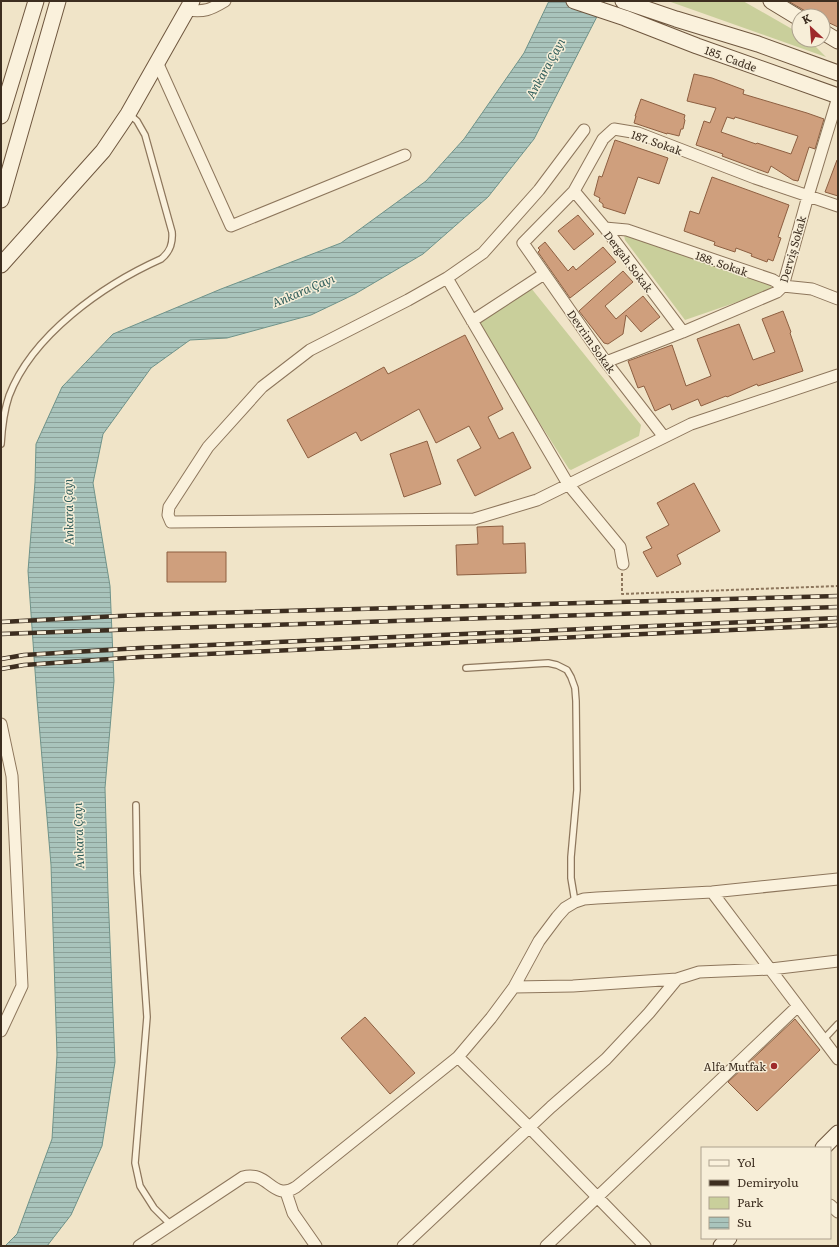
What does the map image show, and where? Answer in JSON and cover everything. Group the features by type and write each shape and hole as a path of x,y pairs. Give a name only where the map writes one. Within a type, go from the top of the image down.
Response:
{"street":[{"path":"1,116 36,1"},
{"path":"1,200 58,1"},
{"path":"1,265 103,151 128,114 190,5 200,11 208,10 225,1"},
{"name":"185. Cadde","path":"574,1 625,18 697,46 838,96"},
{"path":"771,1 791,13"},
{"name":"185. Cadde","path":"627,2 758,44 838,73"},
{"path":"157,62 232,226 405,155"},
{"name":"Derviş Sokak","path":"606,362 683,332 777,292 783,286 838,96"},
{"name":"187. Sokak","path":"523,243 574,191 603,138 614,129 638,133 755,178 838,206"},
{"path":"584,130 539,190 483,254 447,278 401,304 310,350 262,387 208,447 169,507 168,515 171,522 474,519 537,500 691,424 838,375"},
{"name":"Dergah Sokak","path":"574,191 605,228 683,332"},
{"name":"188. Sokak","path":"605,228 627,230 773,280 783,286 812,289 838,299"},
{"name":"Devrim Sokak","path":"523,243 606,362 664,437"},
{"path":"472,320 544,274"},
{"path":"447,278 568,484 620,547 623,564"},
{"path":"1,724 12,776 22,986 1,1031"},
{"path":"139,1246 243,1177 259,1177 280,1191 286,1192 296,1187 458,1057 491,1018 514,987 539,941 556,917 565,908 575,902 584,899 712,892 838,879"},
{"path":"712,892 838,1059"},
{"path":"514,987 573,986 677,979 699,972 770,968 838,961"},
{"path":"403,1246 606,1059 649,1013 677,979"},
{"path":"546,1246 798,1006"},
{"path":"458,1057 530,1128 645,1246"},
{"path":"824,1147 838,1133"},
{"path":"286,1192 294,1213 316,1246"}],"lane":[{"path":"1,444 3,422 10,395 19,375 39,348 68,318 97,295 129,275 165,256 172,243 172,232 145,135 137,121 128,114"},
{"path":"466,668 548,663 563,667 567,670 571,677 575,688 576,708 577,790 571,857 571,878 575,902"},
{"path":"136,805 137,873 147,1017 135,1162 140,1186 154,1208 171,1225"},
{"path":"823,1040 838,1024"}],"path":[{"path":"623,564 622,594 838,586"}],"green space":[{"path":"668,1 743,1 791,28 791,45"},
{"path":"801,48 817,48 826,57"},
{"path":"624,235 770,283 772,290 685,320 625,240"},
{"path":"531,288 641,425 639,436 571,470 478,326 479,322"}],"water":[{"name":"Ankara Çayı","path":"549,1 605,1 534,139 488,197 423,254 355,294 311,315 227,338 190,340 151,368 103,434 93,483 110,586 114,681 105,788 115,1062 102,1146 71,1215 47,1246 5,1246 17,1234 52,1139 57,1055 51,865 28,571 35,482 36,444 62,387 113,334 221,289 341,243 426,181 464,139 524,53"}],"building":[{"path":"788,1 838,1 838,27 831,24 831,8 800,8"},
{"path":"694,74 712,78 744,90 743,94 824,119 815,149 809,147 798,181 793,180 771,166 768,173 722,156 723,154 696,145 704,121 710,123 716,108 687,101","holes":["727,117 734,119 735,117 798,136 791,154 721,132"]},
{"path":"641,99 685,115 683,129 681,129 679,136 667,134 634,123"},
{"path":"615,140 668,158 659,184 638,177 625,214 603,207 603,204 599,201 600,198 594,195 599,176 602,177"},
{"path":"838,160 838,196 825,192"},
{"path":"712,177 789,205 778,237 781,238 773,261 768,259 767,262 736,248 735,252 714,245 715,242 684,231 690,211 699,214"},
{"path":"578,215 594,234 574,250 558,231"},
{"path":"545,242 568,271 573,266 576,270 603,247 616,262 570,298 538,252 540,250 538,248"},
{"path":"623,271 633,282 605,306 616,319 643,296 660,317 641,332 626,315 623,334 608,344 604,343 579,311"},
{"path":"783,311 803,371 758,386 757,384 701,406 698,399 672,410 670,404 655,411 644,386 638,388 628,361 672,345 686,386 711,376 697,339 739,324 753,360 775,352 762,319"},
{"path":"465,335 503,409 488,417 499,439 513,432 531,468 475,496 457,460 481,448 469,426 436,443 419,409 361,441 356,432 308,458 287,420 384,367 388,374"},
{"path":"427,441 441,484 404,497 390,454"},
{"path":"694,483 720,531 677,555 681,564 657,577 643,552 652,548 646,537 669,525 657,503"},
{"path":"503,526 503,544 525,543 526,573 457,575 456,545 478,544 477,527"},
{"path":"167,552 226,552 226,582 167,582"},
{"path":"365,1017 415,1073 390,1094 341,1038"},
{"name":"Alfa Mutfak","path":"795,1019 820,1050 757,1111 728,1082"}],"railway":[{"path":"1,622 139,615 838,596"},
{"path":"1,634 838,607"},
{"path":"1,659 24,655 140,648 838,618"},
{"path":"1,669 24,665 140,657 838,625"}],"place":[{"name":"Alfa Mutfak","path":"774,1066"}]}
